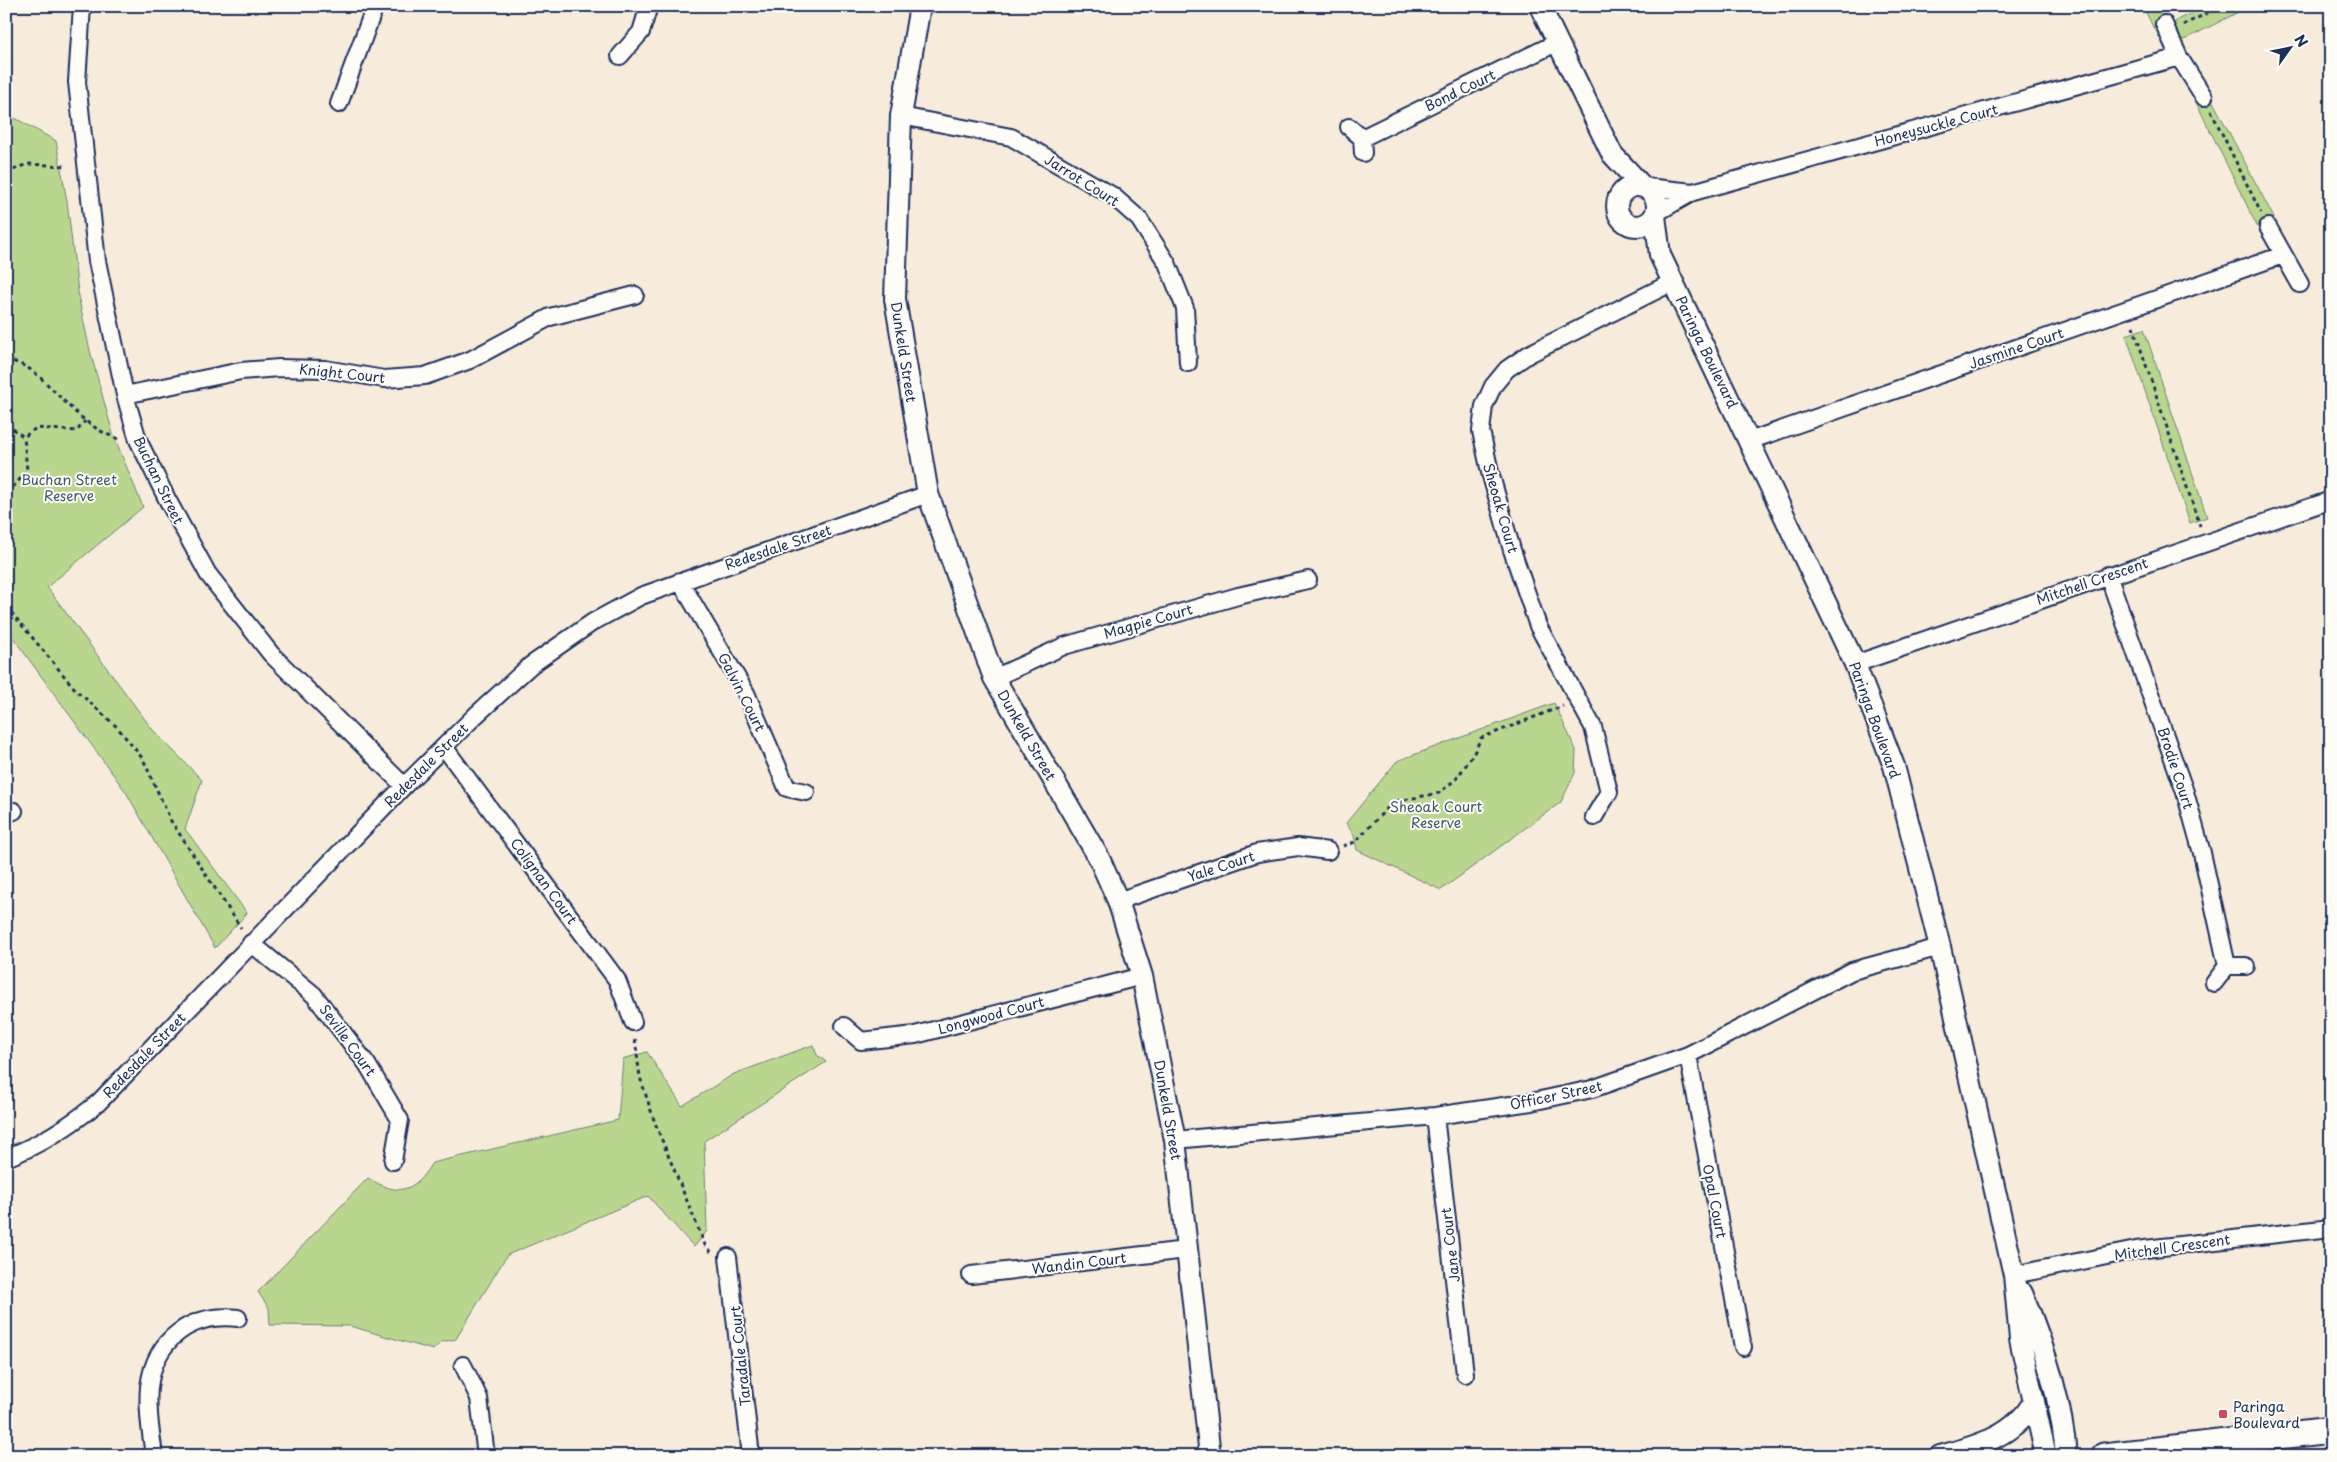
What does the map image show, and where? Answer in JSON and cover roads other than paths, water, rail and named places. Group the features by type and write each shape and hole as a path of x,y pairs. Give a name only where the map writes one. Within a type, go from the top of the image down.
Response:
{"main road":[{"path":"2104,1456 2331,1430"}],"street":[{"name":"Buchan Street","path":"82,6 77,82 97,261 125,395 138,440 208,574 271,654 404,786"},
{"path":"339,104 376,6"},
{"path":"620,56 642,32 649,6"},
{"name":"Dunkeld Street","path":"920,6 901,116 895,299 928,494 994,678 1099,858 1118,901 1142,976 1175,1140 1210,1456"},
{"path":"1540,6 1612,154 1620,215 1632,225 1645,224 1656,214 1656,198 1612,154"},
{"path":"2166,28 2179,57 2204,97"},
{"name":"Bond Court","path":"1349,127 1363,145 1558,42"},
{"name":"Honeysuckle Court","path":"1656,214 1693,192 2179,57"},
{"name":"Jarrot Court","path":"901,116 1011,137 1113,196 1139,219 1168,263 1185,308 1188,362"},
{"path":"1618,199 1628,188 1644,187"},
{"name":"Honeysuckle Court","path":"1644,187 1693,192"},
{"name":"Paringa Boulevard","path":"1656,214 1660,255"},
{"name":"Paringa Boulevard","path":"1632,225 1660,255 1855,664 1894,766 1940,947 2014,1275 2020,1339 2046,1456"},
{"path":"2268,227 2300,284"},
{"name":"Jasmine Court","path":"1749,441 2284,255"},
{"name":"Sheoak Court","path":"1594,817 1609,792 1593,728 1538,626 1512,550 1490,472 1481,430 1484,406 1493,386 1506,369 1529,354 1673,282"},
{"name":"Knight Court","path":"125,395 242,371 279,368 325,369 384,379 425,376 470,360 550,317 635,295"},
{"name":"Redesdale Street","path":"6,1158 37,1146 73,1124 99,1102 404,786 530,665 593,622 641,596 928,494"},
{"name":"Mitchell Crescent","path":"1855,664 2108,575 2331,500"},
{"name":"Brodie Court","path":"2108,575 2184,792 2202,853 2227,966"},
{"name":"Magpie Court","path":"994,678 1064,646 1238,596 1308,580"},
{"name":"Galvin Court","path":"680,581 746,693 787,788 806,792"},
{"name":"Colignan Court","path":"444,747 617,980 633,1022"},
{"name":"Yale Court","path":"1118,901 1257,853 1298,847 1328,851"},
{"name":"Seville Court","path":"251,943 314,995 367,1064 400,1120 393,1161"},
{"name":"Officer Street","path":"1175,1140 1435,1116 1531,1102 1592,1090 1688,1055 1852,971 1940,947"},
{"path":"2214,983 2227,966 2246,966"},
{"name":"Longwood Court","path":"844,1026 861,1041 915,1035 1142,976"},
{"name":"Opal Court","path":"1688,1055 1743,1347"},
{"name":"Jane Court","path":"1435,1116 1465,1374"},
{"name":"Mitchell Crescent","path":"2014,1275 2136,1250 2331,1228"},
{"name":"Wandin Court","path":"971,1275 1186,1250"},
{"name":"Taradale Court","path":"728,1257 751,1456"},
{"name":"Paringa Boulevard","path":"2014,1275 2040,1335 2063,1430 2066,1456"},
{"path":"154,1456 149,1413 149,1386 156,1361 168,1343 191,1324 218,1316 238,1318"},
{"path":"464,1365 479,1398 486,1456"},
{"path":"1940,1456 1983,1445 2013,1428 2028,1413 2034,1401"}],"place":[{"name":"Paringa Boulevard","path":"2223,1414"}],"park label":[{"name":"Buchan Street Reserve","path":"69,488"},
{"name":"Sheoak Court Reserve","path":"1436,814"}]}
